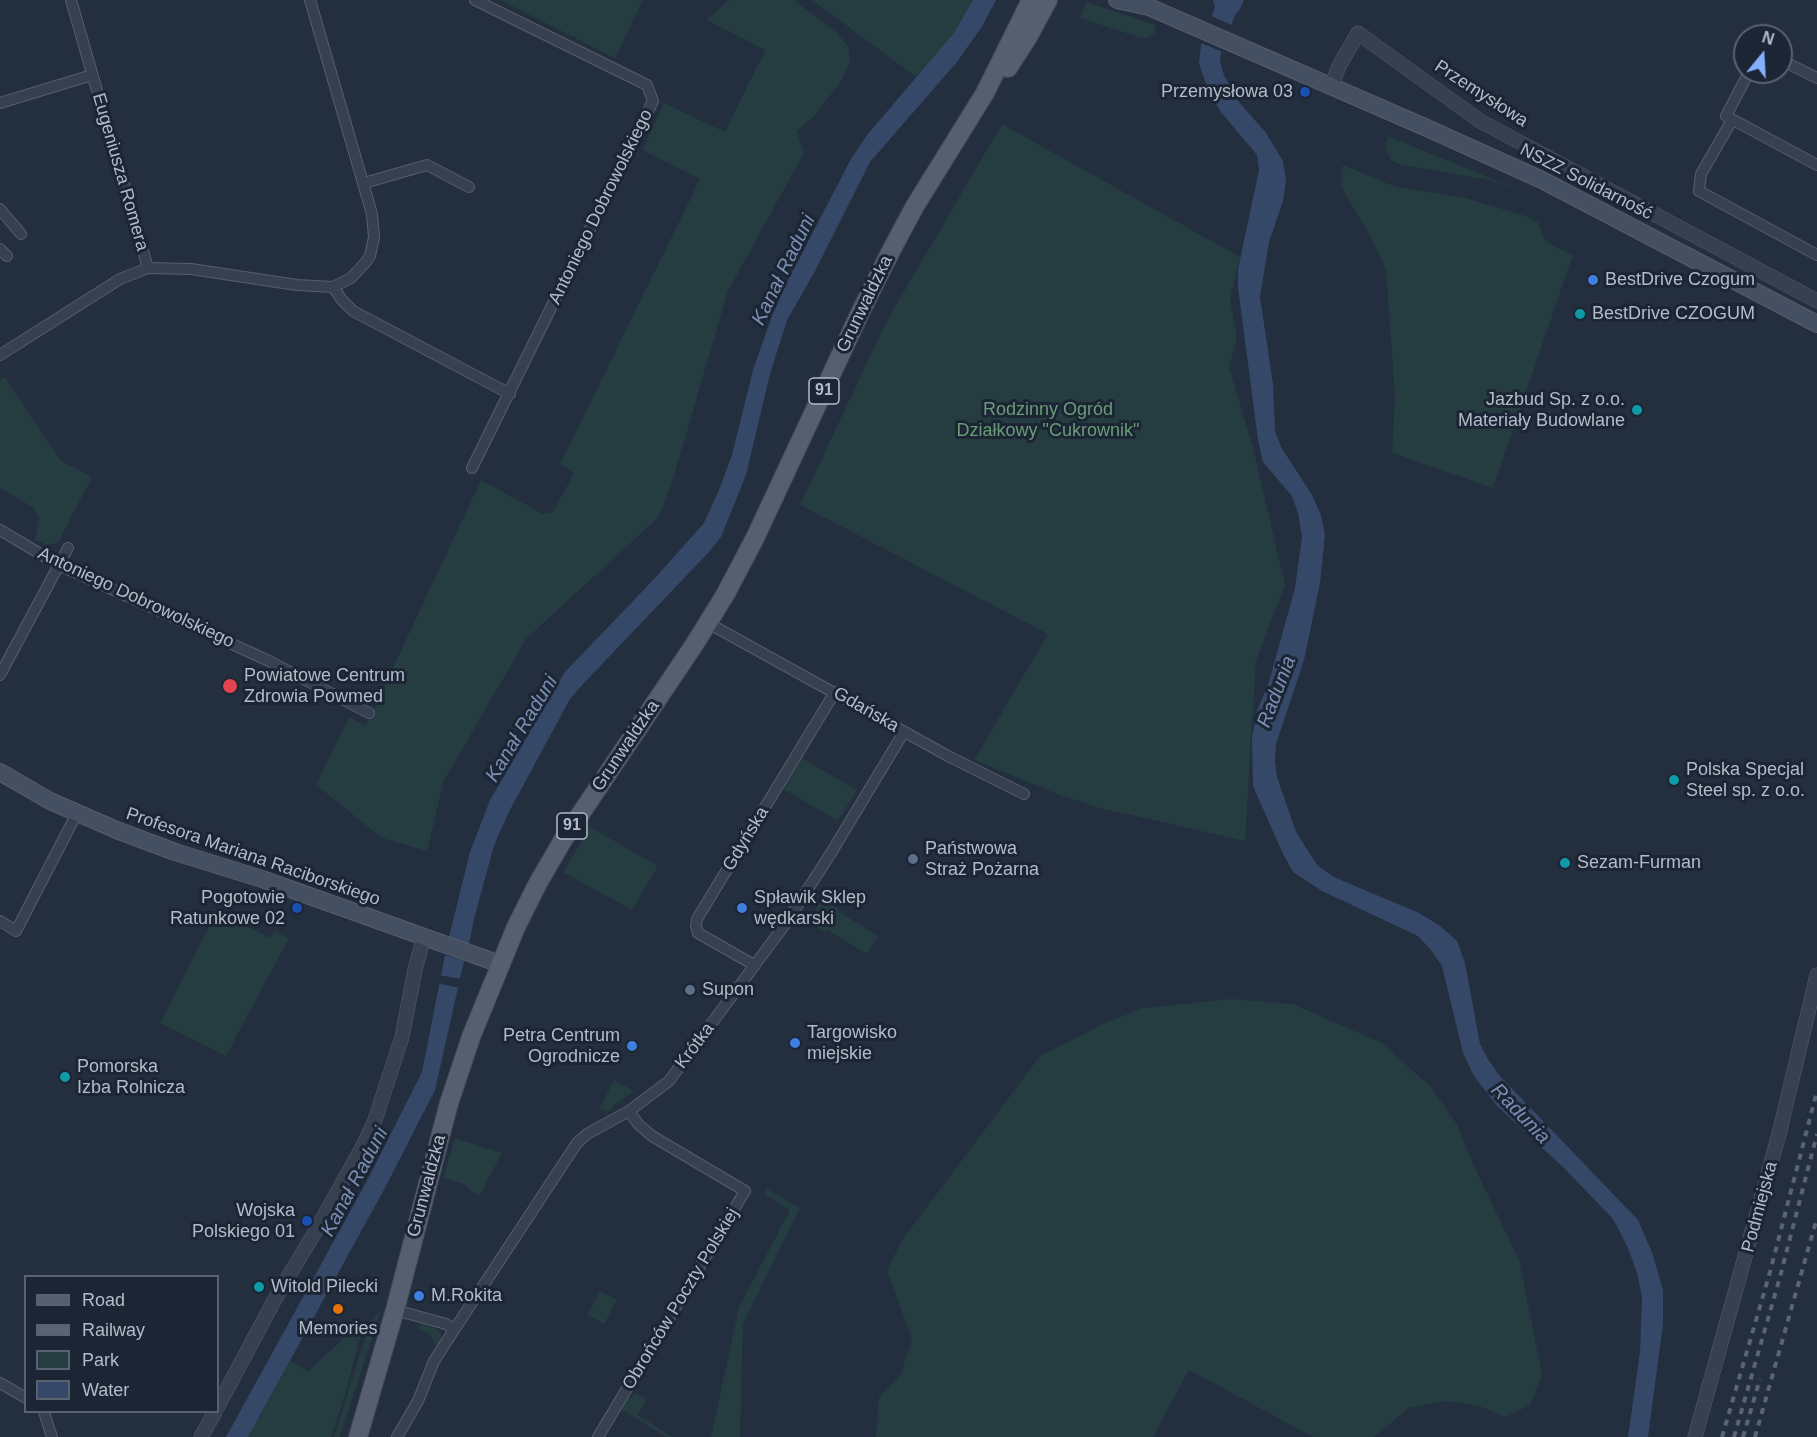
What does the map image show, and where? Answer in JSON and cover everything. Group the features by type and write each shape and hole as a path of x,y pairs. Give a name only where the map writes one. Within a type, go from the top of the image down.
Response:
{"main road":[{"name":"Grunwaldzka","path":"358,1437 395,1310 449,1103 471,1037 500,964 538,883 563,840 708,623 755,538 893,247 915,206 985,93 1031,0"},
{"name":"Grunwaldzka","path":"985,93 1007,68 1028,37 1048,0"},
{"path":"1117,0 1144,4 1331,87"},
{"name":"NSZZ Solidarność","path":"1331,87 1542,180 1817,324"},
{"name":"Profesora Mariana Raciborskiego","path":"0,772 50,801 119,831 175,852 262,879 500,964"}],"street":[{"name":"Eugeniusza Romera","path":"71,0 148,268"},
{"path":"0,355 120,279 148,268 184,269 297,285 333,287 351,278 357,272 373,247 374,225 364,183 310,0"},
{"name":"Antoniego Dobrowolskiego","path":"472,468 653,101 647,85 475,0"},
{"name":"Przemysłowa","path":"1331,87 1358,33 1480,122 1817,300"},
{"path":"1793,66 1817,78"},
{"name":"Eugeniusza Romera","path":"0,103 93,75"},
{"path":"1743,84 1726,116 1817,165"},
{"path":"1732,120 1701,174 1699,191 1817,255"},
{"path":"364,183 427,165 469,187"},
{"path":"0,209 21,234"},
{"path":"333,287 353,311 510,394"},
{"name":"Antoniego Dobrowolskiego","path":"0,530 58,565 248,651 369,712"},
{"path":"0,675 68,548"},
{"name":"Gdańska","path":"708,623 904,732 1024,795"},
{"name":"Gdyńska","path":"754,964 698,933 697,919 835,692"},
{"name":"Krótka","path":"397,1437 418,1401 434,1361 577,1143 587,1134 629,1111 669,1081 786,923 904,732"},
{"path":"0,921 16,931 77,813"},
{"path":"219,1404 374,1123 402,1037 424,936"},
{"name":"Podmiejska","path":"1695,1437 1776,1146 1817,975"},
{"name":"Obrońców Poczty Polskiej","path":"598,1437 745,1191 652,1136 639,1125 629,1111"},
{"path":"395,1310 446,1324 454,1330"},
{"path":"0,1383 24,1397"},
{"path":"44,1413 52,1437"},
{"path":"201,1437 213,1413"}],"green space":[{"path":"500,0 643,0 615,58"},
{"path":"729,0 794,0 836,32 849,47 850,61 840,83 813,117 797,131 804,153 728,291 671,486 659,517 526,639 444,781 427,851 382,838 316,785 349,717 366,725 481,480 543,514 553,512 574,473 560,464 700,179 642,150 664,103 725,132 765,50 706,20"},
{"path":"812,0 973,0 953,34 916,77"},
{"path":"1087,2 1155,25 1155,32 1149,38 1141,38 1080,18"},
{"name":"Rodzinny Ogród Działkowy \"Cukrownik\"","path":"1002,124 1240,257 1230,299 1237,338 1229,367 1253,448 1285,585 1256,661 1245,841 1100,808 1062,796 974,760 1048,634 800,505 886,322"},
{"path":"1388,136 1521,191 1489,180 1398,164 1391,160 1385,148"},
{"path":"1343,165 1396,187 1462,197 1523,215 1538,222 1546,242 1573,255 1493,488 1392,453 1395,397 1386,270 1373,241 1342,188"},
{"path":"5,377 60,460 92,477 58,543 46,545 35,539 39,519 34,508 0,488 0,380"},
{"path":"802,758 857,790 838,821 783,789"},
{"path":"590,827 658,866 632,910 563,872"},
{"path":"822,899 878,936 867,954 827,930 825,932 808,922"},
{"path":"225,915 270,938 274,931 289,938 226,1056 160,1023 213,919"},
{"path":"1232,999 1293,1004 1382,1043 1431,1087 1458,1126 1475,1168 1519,1260 1542,1375 1530,1405 1506,1417 1479,1406 1447,1401 1409,1408 1374,1437 1313,1437 1189,1370 1153,1437 876,1437 879,1397 900,1376 912,1340 887,1270 902,1240 1040,1056 1103,1024 1143,1008"},
{"path":"614,1080 634,1091 614,1105 609,1112 599,1109"},
{"path":"455,1138 502,1153 480,1195 472,1192 466,1185 443,1178"},
{"path":"767,1189 800,1208 743,1324 740,1437 711,1437 739,1307 790,1210 764,1194"},
{"path":"600,1291 617,1300 604,1324 587,1315"},
{"path":"379,1312 340,1437 334,1437 370,1322"},
{"path":"365,1319 345,1395 331,1437 248,1437 290,1361 308,1371"},
{"path":"422,1324 435,1328 440,1333 442,1339 436,1347 429,1333 419,1330"},
{"path":"637,1393 647,1399 638,1415 672,1437 666,1437 621,1409 628,1397 631,1398"}],"water":[{"path":"973,0 996,0 983,25 957,62 870,162 815,271 787,320 770,374 746,475 721,537 570,699 499,833 469,944 449,937 470,852 490,800 565,672 704,523 732,455 753,370 786,284 851,159 867,135 953,34"},
{"name":"Radunia","path":"1213,0 1244,0 1235,15 1220,62 1224,75 1239,102 1266,133 1283,161 1286,180 1283,201 1269,242 1260,297 1273,384 1275,431 1281,447 1312,495 1321,515 1325,535 1320,583 1304,660 1276,744 1277,777 1296,832 1317,865 1334,877 1419,913 1440,926 1457,941 1465,963 1480,1044 1488,1059 1499,1075 1638,1220 1653,1255 1663,1290 1663,1324 1648,1437 1628,1437 1640,1352 1642,1297 1628,1248 1613,1219 1564,1168 1497,1106 1474,1076 1463,1053 1442,966 1431,950 1418,936 1322,891 1293,872 1253,786 1252,738 1257,711 1268,685 1295,588 1302,537 1298,513 1292,496 1263,462 1258,440 1238,287 1238,269 1259,170 1257,155 1221,112 1211,96 1199,63 1201,45 1215,7"},
{"path":"445,955 464,961 435,1090 386,1186 248,1437 226,1437 369,1177 422,1072"}],"pier":[{"path":"1209,15 1234,26 1225,53 1199,42"},
{"path":"438,975 462,979 460,988 436,983"}],"railway":[{"path":"1722,1437 1770,1272 1817,1091"},
{"path":"1734,1437 1780,1277 1817,1134"},
{"path":"1755,1437 1817,1218"},
{"path":"1743,1437 1760,1379"}],"place":[{"name":"Przemysłowa 03","path":"1305,92"},
{"name":"BestDrive Czogum","path":"1593,280"},
{"name":"BestDrive CZOGUM","path":"1580,314"},
{"name":"Jazbud Sp. z o.o. Materiały Budowlane","path":"1637,410"},
{"name":"Powiatowe Centrum Zdrowia Powmed","path":"230,686"},
{"name":"Polska Specjal Steel sp. z o.o.","path":"1674,780"},
{"name":"Państwowa Straż Pożarna","path":"913,859"},
{"name":"Sezam-Furman","path":"1565,863"},
{"name":"Pogotowie Ratunkowe 02","path":"297,908"},
{"name":"Spławik Sklep wędkarski","path":"742,908"},
{"name":"Supon","path":"690,990"},
{"name":"Targowisko miejskie","path":"795,1043"},
{"name":"Petra Centrum Ogrodnicze","path":"632,1046"},
{"name":"Pomorska Izba Rolnicza","path":"65,1077"},
{"name":"Wojska Polskiego 01","path":"307,1221"},
{"name":"Witold Pilecki","path":"259,1287"},
{"name":"M.Rokita","path":"419,1296"},
{"name":"Memories","path":"338,1309"}],"water label":[{"name":"Kanał Raduni","path":"784,270"},
{"name":"Kanał Raduni","path":"522,729"},
{"name":"Kanał Raduni","path":"355,1182"}]}
